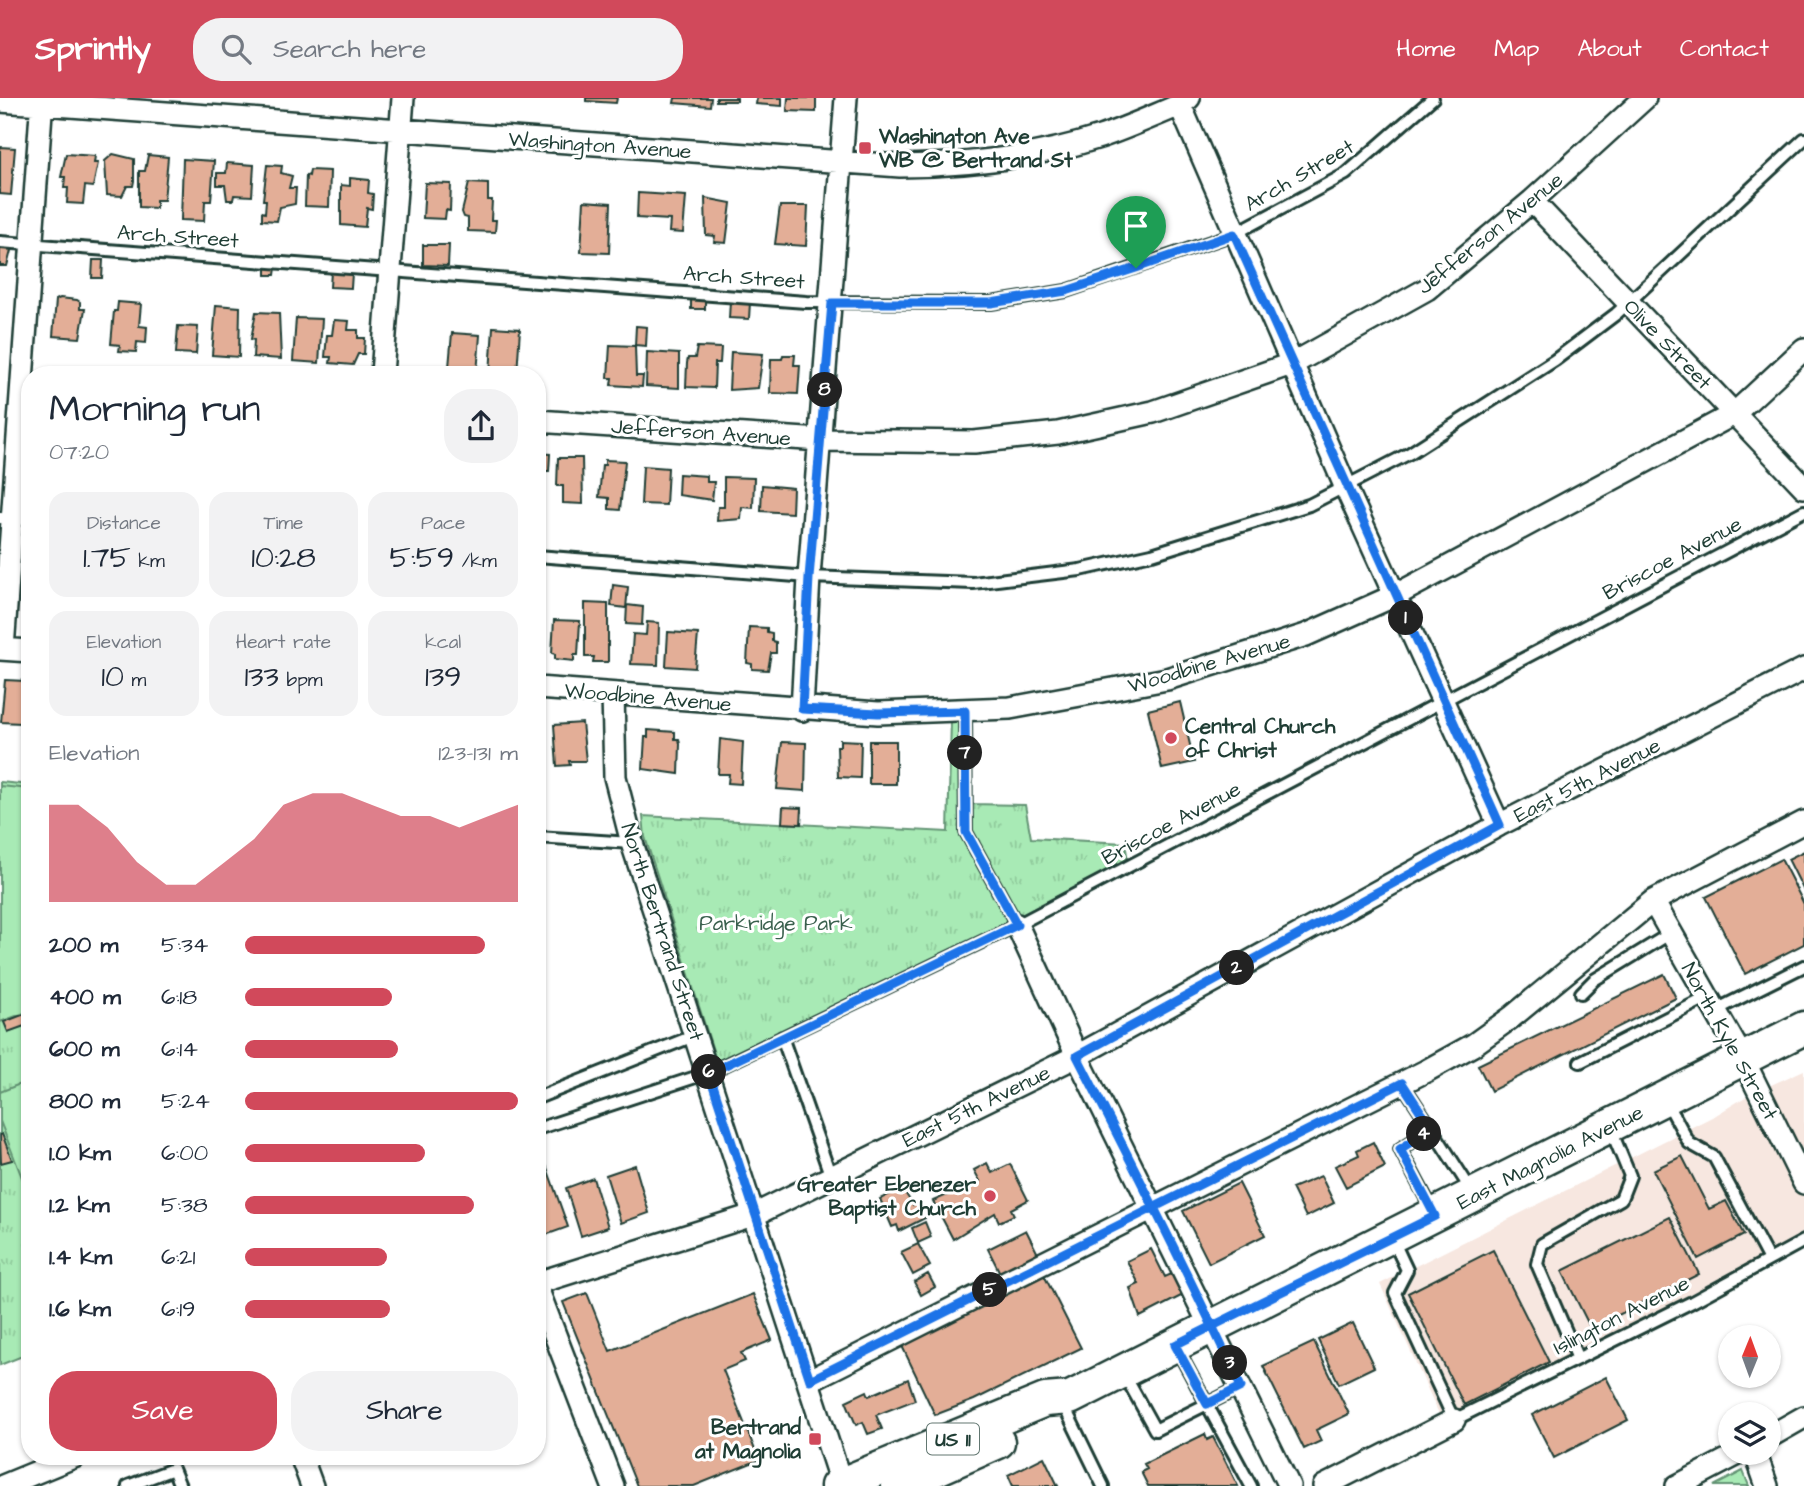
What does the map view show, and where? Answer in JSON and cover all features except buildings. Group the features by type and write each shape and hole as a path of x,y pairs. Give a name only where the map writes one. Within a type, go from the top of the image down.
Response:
{"main road":[{"name":"East Magnolia Avenue","path":"898,1486 1055,1416 1067,1402 1123,1371 1804,1028"},
{"name":"East Magnolia Avenue","path":"840,1485 1045,1400 1067,1402"}],"street":[{"path":"383,366 403,98"},
{"path":"802,709 809,578 846,98"},
{"name":"Jefferson Avenue","path":"546,422 821,440 974,442 1058,433 1153,412 1294,363 1427,289 1532,201 1645,98"},
{"name":"Washington Avenue","path":"0,101 42,101 840,163 960,165 1026,156 1100,137 1184,102"},
{"path":"26,366 30,244 42,101"},
{"path":"1184,102 1234,234 1294,363 1346,488 1500,825"},
{"name":"Olive Street","path":"1532,201 1804,487"},
{"name":"Woodbine Avenue","path":"546,689 878,713 965,711 1051,701 1167,679 1306,635 1396,595 1734,414 1804,349"},
{"path":"0,381 21,383"},
{"path":"21,440 1,649 21,650"},
{"name":"East 5th Avenue","path":"546,1283 756,1214 1077,1056 1500,825 1804,669"},
{"name":"North Bertrand Street","path":"613,694 615,777 632,843 810,1380 840,1485"},
{"path":"810,1380 1473,1045 1512,1017 1653,901 1804,822"},
{"name":"North Kyle Street","path":"1653,901 1744,1059 1804,1183"},
{"path":"1017,925 1077,1056 1289,1486"},
{"path":"546,1310 613,1486"},
{"path":"1781,1430 1804,1417"},
{"path":"1324,1486 1454,1420"},
{"path":"3,1486 54,1465"},
{"path":"304,1465 312,1486"},
{"path":"1677,1486 1718,1465"},
{"path":"1760,1465 1767,1486"}],"lane":[{"name":"Arch Street","path":"0,242 832,303 991,303 1066,291 1234,234 1346,174 1433,98"},
{"path":"546,557 809,578 973,583 1080,570 1222,534 1309,505 1346,488 1485,407 1555,360 1628,302 1804,139"},
{"name":"Briscoe Avenue","path":"546,1126 709,1073 1017,925 1804,511"},
{"path":"965,711 966,832 1017,925"},
{"path":"546,837 632,843"},
{"path":"1581,993 1594,980 1671,933"},
{"path":"1580,1062 1712,1003 1804,966"},
{"path":"546,1094 696,1035"},
{"path":"782,1037 831,1177"},
{"path":"1402,1083 1473,1194"},
{"path":"1666,1099 1689,1143 1714,1157 1769,1260"},
{"path":"1578,1359 1537,1264 1542,1244 1620,1199 1630,1176 1610,1128"},
{"path":"1432,1129 1400,1149 1435,1216"},
{"path":"1391,1238 1407,1269 1395,1293 1454,1420"},
{"name":"Islington Avenue","path":"1454,1420 1578,1359 1804,1241"},
{"path":"1175,1345 1251,1486"},
{"path":"1123,1371 1154,1430 1241,1387"},
{"path":"1067,1402 1103,1486"},
{"path":"128,1486 173,1469 180,1486"}],"shaded area":[{"path":"1804,1070 1804,1241 1444,1425 1380,1284 1716,1115 1747,1096"}],"green space":[{"name":"Parkridge Park","path":"951,720 970,720 970,804 1025,805 1031,838 1125,843 1128,861 1052,902 717,1063 645,837 643,816 948,832"},
{"path":"0,782 21,784 21,1357 0,1365"},
{"path":"0,786 21,788 21,1014 0,1022"},
{"path":"21,1084 21,1175 0,1121 0,1092"},
{"path":"1743,1471 1749,1486 1714,1486"}],"place":[{"name":"Washington Ave WB @ Bertrand St","path":"865,148"},
{"name":"Central Church of Christ","path":"1171,738"},
{"name":"Greater Ebenezer Baptist Church","path":"990,1196"},
{"name":"Bertrand at Magnolia","path":"815,1439"}],"route":[{"path":"1136,268 1066,291 991,303 832,303 809,578 802,709 878,713 965,711 966,832 1017,925 709,1073 810,1380 1154,1208 1402,1083 1432,1129 1400,1149 1435,1216 1212,1326 1175,1345 1207,1404 1241,1387 1212,1326 1154,1208 1077,1056 1500,825 1346,488 1294,363 1234,234 1136,268"}]}
